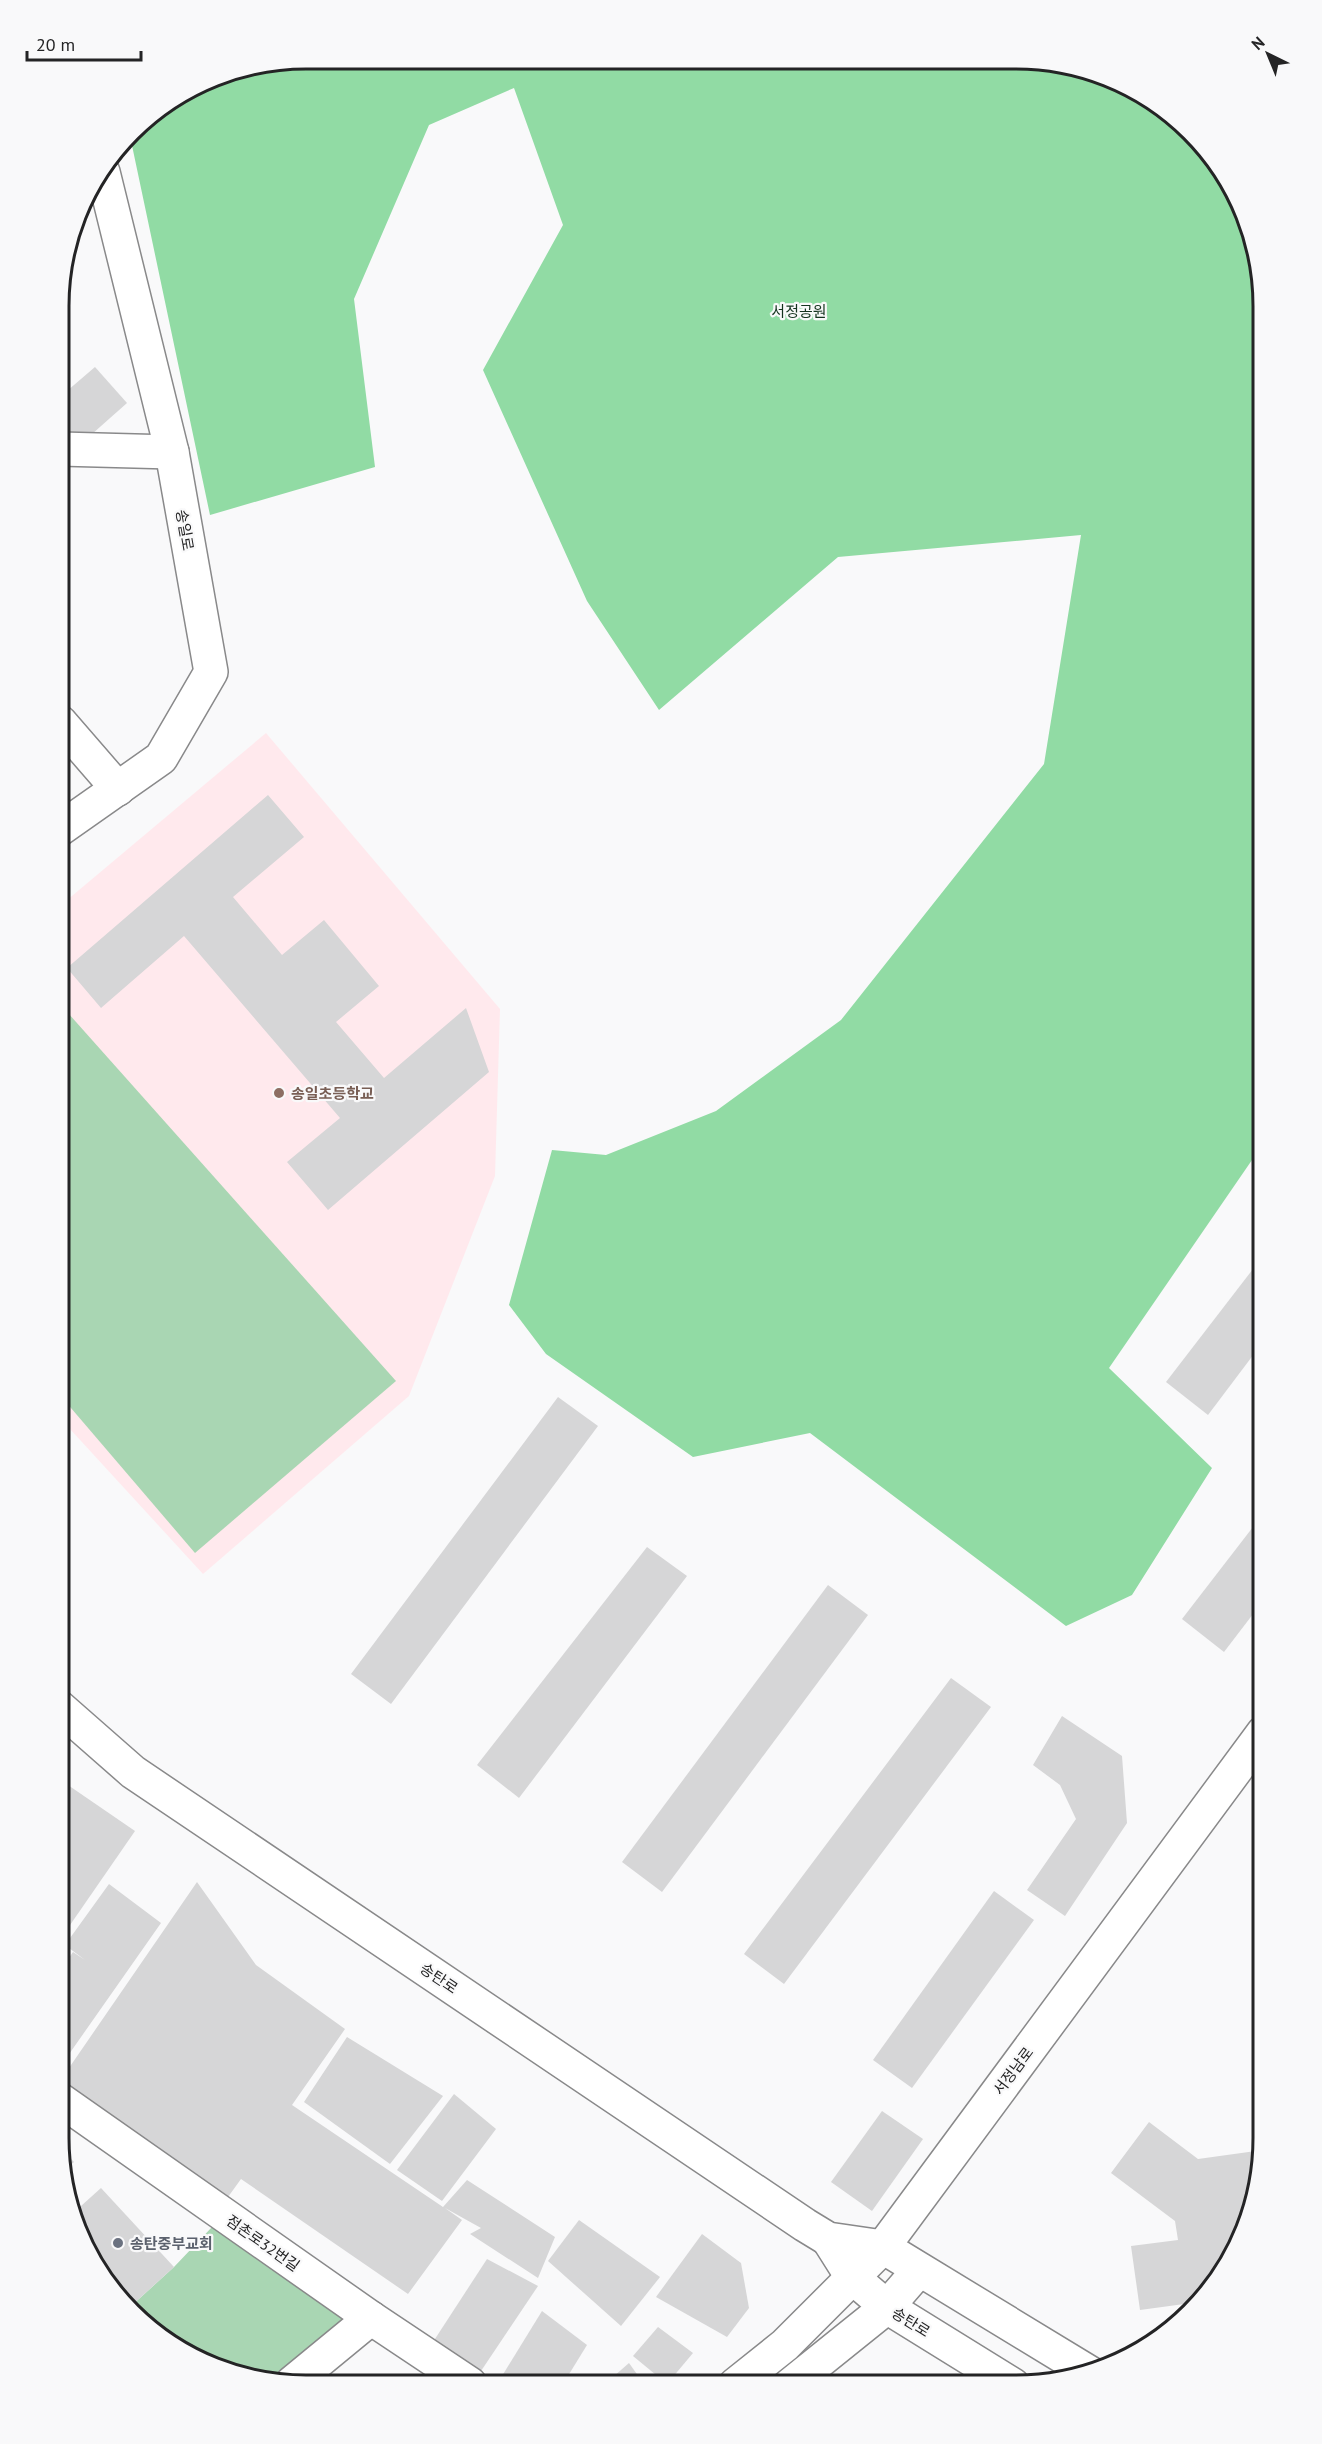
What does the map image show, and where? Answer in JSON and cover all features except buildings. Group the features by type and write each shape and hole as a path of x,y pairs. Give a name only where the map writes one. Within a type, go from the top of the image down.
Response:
{"street":[{"name":"송일로","path":"69,823 161,758 211,672 172,452 105,180"},
{"path":"69,449 172,452"},
{"path":"69,732 118,789"},
{"name":"송탄로","path":"69,1716 133,1772 828,2239 852,2277 887,2307 997,2375"},
{"name":"서정남로","path":"748,2375 785,2345 883,2247 1253,1747"},
{"name":"점촌로32번길","path":"69,2107 371,2318 456,2375"},
{"name":"송탄로","path":"828,2239 883,2247"},
{"path":"883,2247 1079,2366"},
{"path":"802,2375 887,2307 919,2270"},
{"path":"302,2375 371,2318"}],"shaded area":[{"name":"송일초등학교","path":"266,733 500,1009 495,1176 409,1396 203,1574 69,1428 69,898"}],"green space":[{"name":"서정공원","path":"306,69 1016,69 1047,71 1077,77 1107,87 1148,109 1184,138 1213,174 1229,201 1245,245 1251,275 1253,306 1253,1159 1109,1368 1212,1468 1132,1595 1066,1626 810,1433 693,1457 546,1354 509,1305 552,1150 606,1155 716,1111 841,1020 1044,764 1081,535 838,557 659,710 587,601 483,370 563,225 514,88 429,125 354,299 375,467 210,515 132,145 174,109 215,87 245,77 275,71"},
{"path":"69,1014 396,1381 195,1553 69,1406"},
{"path":"212,2227 351,2321 286,2374 245,2367 215,2357 187,2343 162,2326 135,2302 174,2267"}],"place":[{"name":"송일초등학교","path":"279,1093"},
{"name":"송탄중부교회","path":"118,2243"}]}
